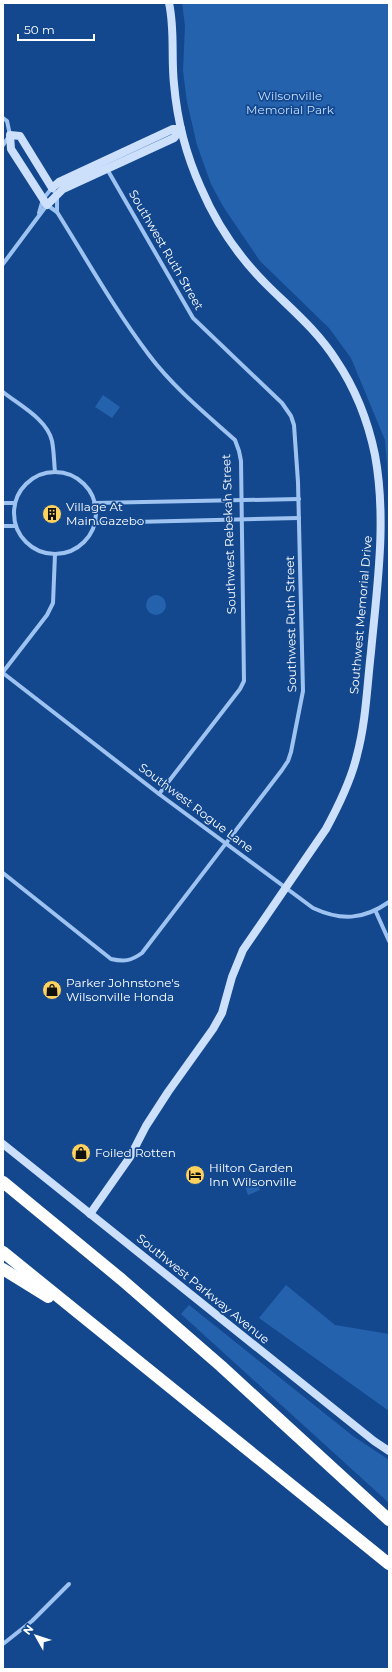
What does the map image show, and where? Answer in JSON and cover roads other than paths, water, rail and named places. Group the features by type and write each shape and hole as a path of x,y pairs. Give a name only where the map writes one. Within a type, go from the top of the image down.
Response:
{"highway":[{"path":"3,1182 121,1279 221,1366 389,1520"},
{"path":"3,1252 389,1564"},
{"path":"3,1269 98,1329"}],"street":[{"name":"Southwest Memorial Drive","path":"90,1214 130,1157 146,1126 168,1092 213,1029 227,999 239,958 326,829 338,808 350,780 361,740 377,588 380,528 379,483 370,433 363,413 346,377 322,339 304,319 254,272 220,224 196,176 182,129 174,84 173,31 169,3"},
{"name":"Southwest Rebekah Street","path":"3,118 7,121 11,149 45,202 57,212 113,302 149,355 193,402 235,440 239,450 241,461 244,681 240,689 159,794"},
{"path":"3,264 38,216 52,188 58,182 174,138 182,129"},
{"path":"3,145 10,135 20,136 57,196 57,212"},
{"path":"38,216 45,202 57,196 63,189 106,165"},
{"name":"Southwest Ruth Street","path":"3,872 111,959 123,962 134,959 142,953 282,770 291,752 303,691 299,499 294,425 291,416 282,403 193,318 106,165"},
{"path":"3,392 42,423 48,432 52,440 54,472"},
{"path":"54,472 69,475 77,479 87,489 94,502 94,523 88,536 78,547 64,553 55,554 42,552 32,547 23,540 15,526 15,503 26,484 34,478 54,472"},
{"path":"94,502 299,499"},
{"path":"3,503 15,503"},
{"path":"94,523 299,518"},
{"path":"3,526 15,526"},
{"path":"3,673 48,615 54,590 55,554"},
{"name":"Southwest Rogue Lane","path":"3,673 159,794 313,908 337,918 354,917 376,912 389,902"},
{"path":"376,912 389,940"},
{"name":"Southwest Parkway Avenue","path":"3,1144 374,1441 389,1451"},
{"path":"3,1644 32,1621 68,1584"}],"place":[{"name":"Village At Main Gazebo","path":"52,514"},
{"name":"Parker Johnstone's Wilsonville Honda","path":"52,990"},
{"name":"Foiled Rotten","path":"81,1153"},
{"name":"Hilton Garden Inn Wilsonville","path":"195,1175"}],"park label":[{"name":"Wilsonville Memorial Park","path":"290,103"}]}
